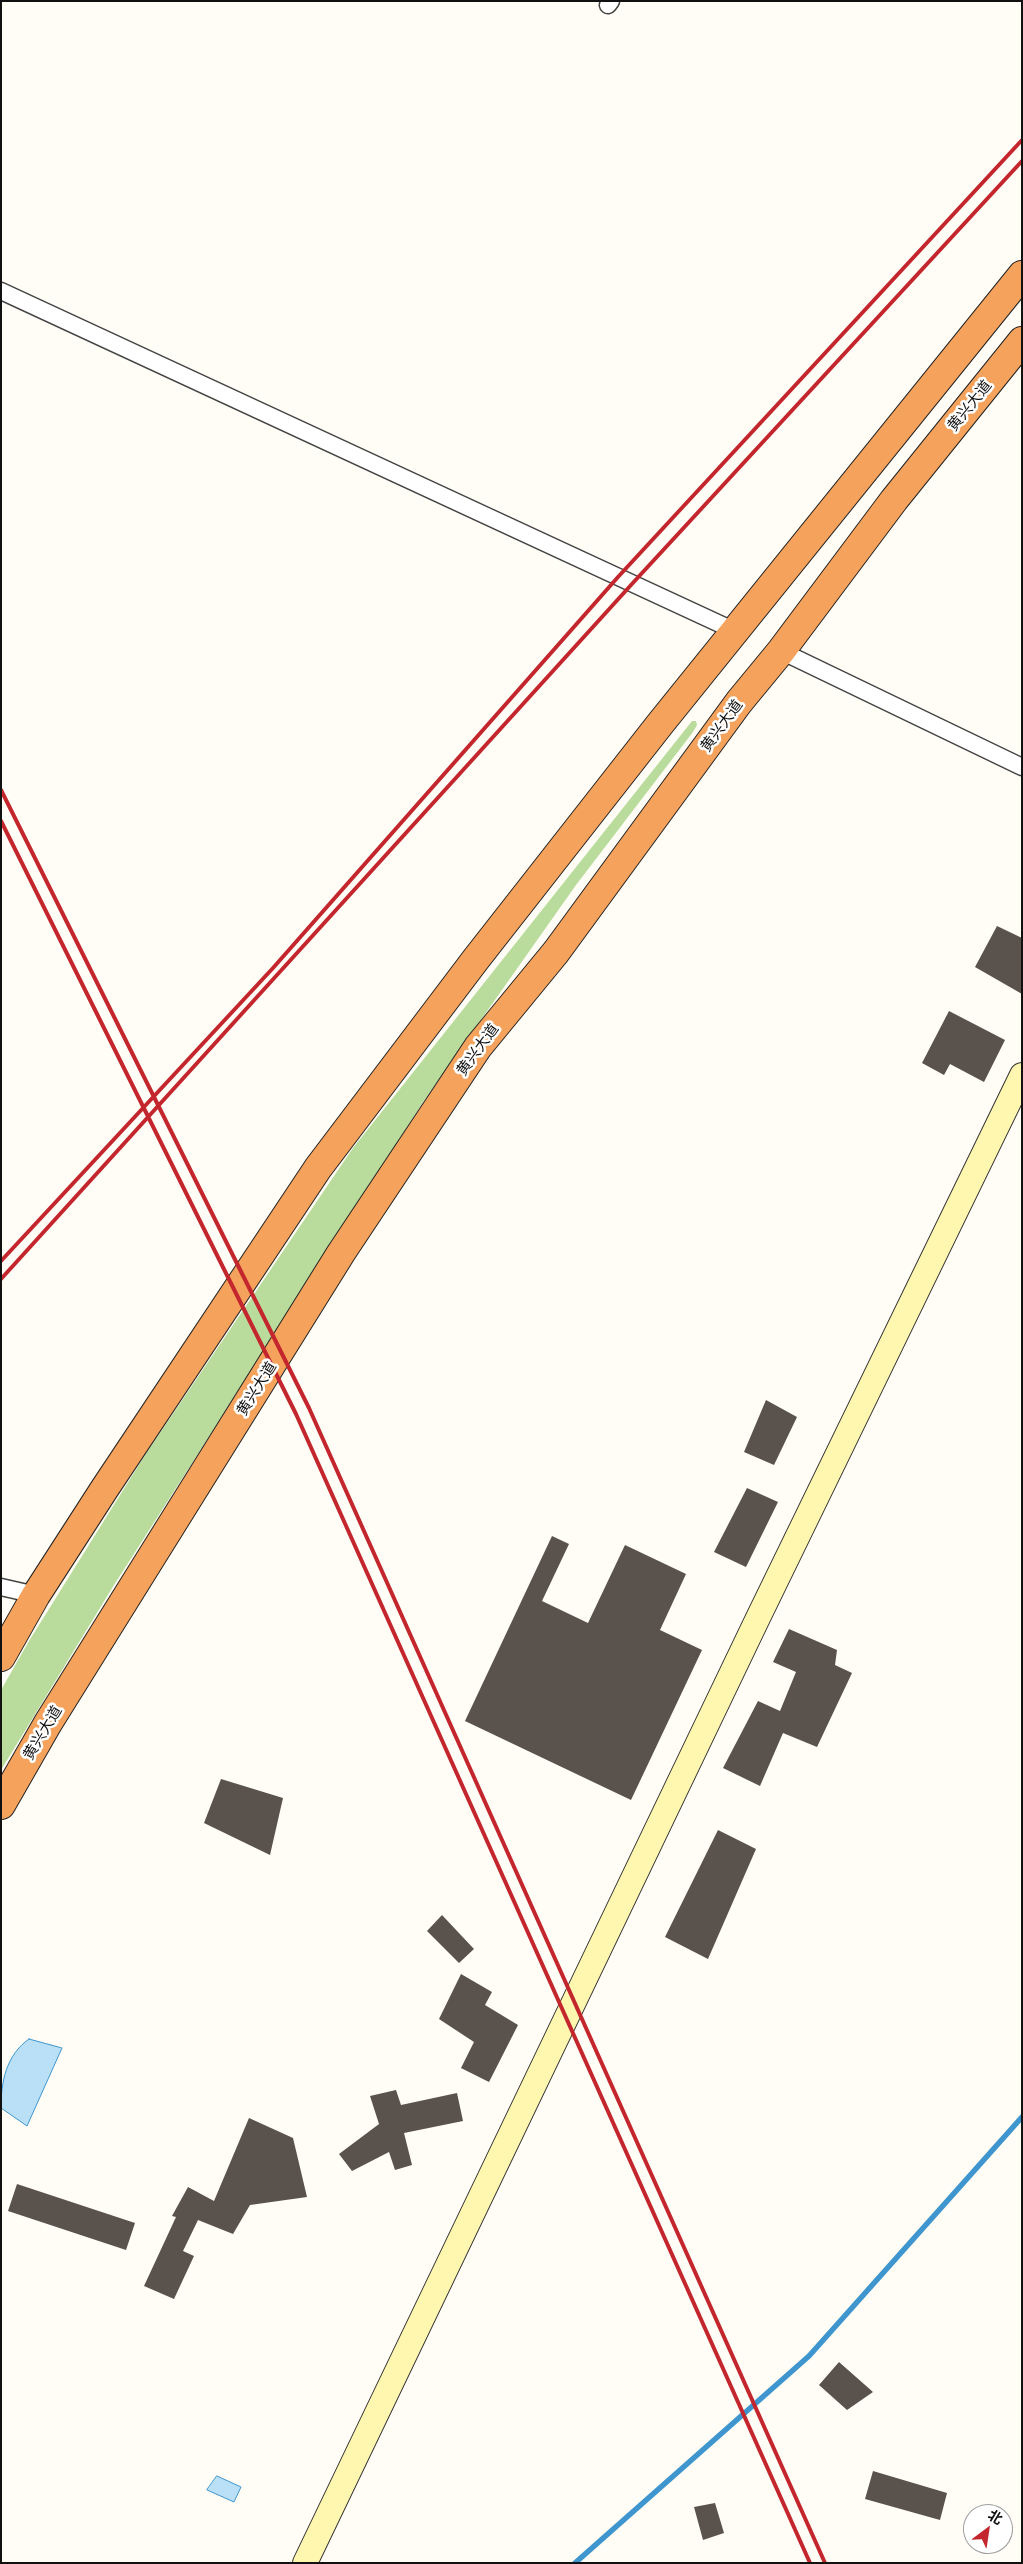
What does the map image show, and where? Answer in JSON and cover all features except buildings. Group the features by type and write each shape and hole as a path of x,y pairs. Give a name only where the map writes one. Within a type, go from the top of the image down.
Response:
{"highway":[{"path":"1,1657 36,1594 318,1168 476,960 735,631 1022,275"},
{"name":"黄兴大道","path":"1,1804 48,1723 341,1253 478,1047 556,952 739,702 781,651 894,500 1022,341"}],"street":[{"path":"1,291 735,631"},
{"path":"781,651 1022,767"},
{"path":"305,2563 752,1631 1022,1075"},
{"path":"1,1587 36,1594"}],"green space":[{"path":"692,721 696,721 697,725 693,732 576,885 423,1102 114,1585 1,1770 1,1690 29,1641 145,1455 353,1148"}],"water":[{"path":"29,2039 62,2048 27,2126 1,2108 2,2088 6,2070 15,2053"},
{"path":"217,2476 241,2487 234,2502 207,2490"}],"waterway":[{"path":"575,2563 809,2356 1022,2117"}],"railway":[{"path":"1,1261 273,968 618,577 1022,140"},
{"path":"1,1279 631,585 1022,161"},
{"path":"1,790 309,1408 825,2563"},
{"path":"1,821 296,1414 810,2563"}]}
